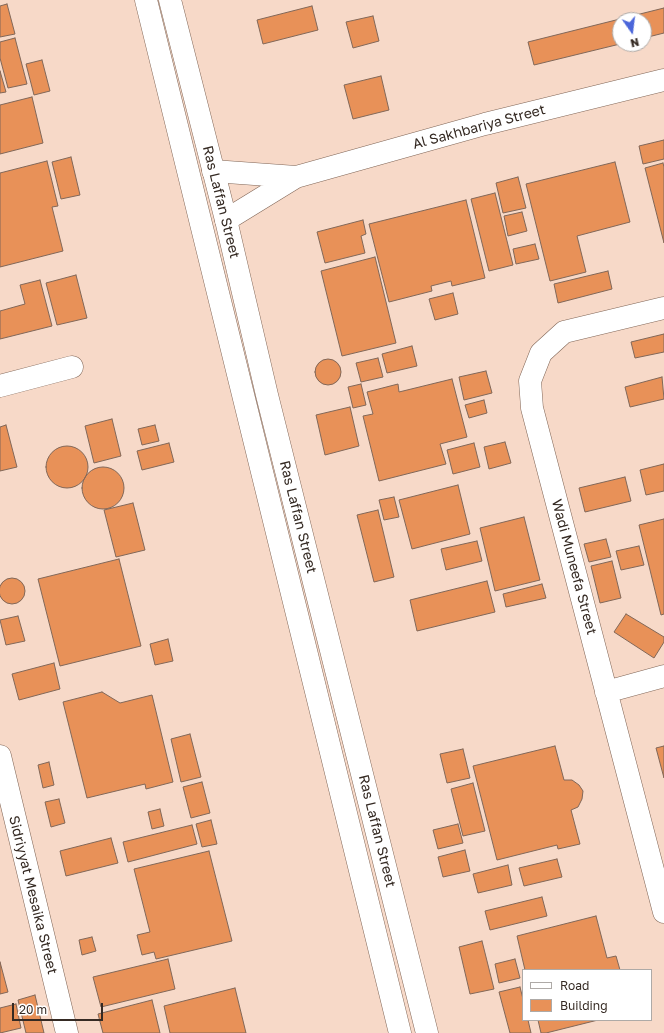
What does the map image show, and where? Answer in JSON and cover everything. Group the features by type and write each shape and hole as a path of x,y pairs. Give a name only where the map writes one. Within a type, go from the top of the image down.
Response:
{"street":[{"name":"Ras Laffan Street","path":"146,0 400,1033"},
{"name":"Ras Laffan Street","path":"170,0 226,220 267,395 427,1033"},
{"name":"Al Sakhbariya Street","path":"226,220 296,177 485,124 664,80"},
{"name":"Al Sakhbariya Street","path":"213,171 296,177"},
{"name":"Wadi Muneefa Street","path":"664,308 564,332 541,353 530,381 532,408 664,912"},
{"path":"0,386 72,367"},
{"path":"606,692 664,676"},
{"name":"Sidriyyat Mesaika Street","path":"0,756 67,1033"}],"building":[{"path":"7,4 15,34 0,37 0,6"},
{"path":"312,6 318,30 263,44 257,20"},
{"path":"664,8 664,33 652,36 652,12 648,12"},
{"path":"373,16 379,41 353,48 346,22"},
{"path":"612,21 612,46 534,65 528,42"},
{"path":"15,38 27,84 8,88 0,58 0,42"},
{"path":"42,60 50,91 34,95 26,64"},
{"path":"0,71 6,92 0,93"},
{"path":"381,76 389,110 353,119 344,85"},
{"path":"32,97 43,143 0,154 0,105"},
{"path":"664,140 664,159 643,164 639,146"},
{"path":"71,157 80,195 61,199 52,162"},
{"path":"47,161 58,206 52,207 63,251 0,267 0,173"},
{"path":"615,162 630,222 577,236 586,272 550,281 526,184"},
{"path":"663,163 664,167 664,243 645,168"},
{"path":"518,177 526,208 503,213 496,183"},
{"path":"495,193 513,265 489,271 471,199"},
{"path":"466,200 485,278 452,286 451,281 431,286 432,291 389,302 369,224"},
{"path":"522,212 527,231 508,236 504,216"},
{"path":"363,220 366,234 361,236 365,253 325,263 317,232"},
{"path":"535,244 539,259 516,264 513,249"},
{"path":"375,257 396,343 342,356 321,271"},
{"path":"608,271 612,289 558,303 554,284"},
{"path":"76,275 87,318 57,325 46,283"},
{"path":"40,280 52,326 0,339 0,311 25,304 20,285"},
{"path":"453,293 458,314 435,320 429,299"},
{"path":"664,334 664,352 635,358 631,342"},
{"path":"412,346 417,366 387,373 382,354"},
{"path":"378,358 383,377 361,382 356,363"},
{"path":"328,359 337,363 341,372 337,381 328,385 319,381 315,372 319,363"},
{"path":"486,371 492,393 464,400 459,377"},
{"path":"662,377 664,399 630,407 625,387"},
{"path":"452,379 467,437 440,444 446,464 379,481 363,416 373,414 367,392 398,384 399,392"},
{"path":"361,384 366,405 353,408 348,387"},
{"path":"484,400 487,413 469,418 465,405"},
{"path":"350,407 359,446 325,455 316,415"},
{"path":"112,419 121,456 94,463 85,426"},
{"path":"6,425 17,467 0,471 0,427"},
{"path":"155,425 159,441 142,445 138,429"},
{"path":"505,442 511,463 489,469 484,447"},
{"path":"169,443 174,462 142,470 137,451"},
{"path":"474,443 480,467 453,474 447,450"},
{"path":"67,446 82,452 88,467 82,482 67,488 52,482 46,467 52,452"},
{"path":"664,464 664,491 646,495 640,470"},
{"path":"103,467 118,473 124,488 118,503 103,509 88,503 82,488 88,473"},
{"path":"625,477 631,501 585,512 579,488"},
{"path":"458,485 470,534 412,549 399,500"},
{"path":"394,497 399,517 384,520 379,500"},
{"path":"133,503 145,550 116,557 104,510"},
{"path":"378,510 394,577 374,582 357,515"},
{"path":"524,517 540,580 495,591 480,528"},
{"path":"664,519 664,614 661,615 639,525"},
{"path":"606,539 611,557 589,562 584,544"},
{"path":"477,541 482,561 446,570 441,549"},
{"path":"639,546 644,565 621,570 616,551"},
{"path":"119,559 141,646 60,666 38,579"},
{"path":"612,561 621,598 600,603 591,566"},
{"path":"12,578 21,582 25,591 21,600 12,604 3,600 -1,591 3,582"},
{"path":"487,581 495,612 417,631 410,600"},
{"path":"542,584 546,598 506,607 503,594"},
{"path":"626,614 664,637 664,642 654,658 614,632"},
{"path":"18,616 25,641 6,645 0,620"},
{"path":"168,639 173,661 155,665 150,644"},
{"path":"54,663 60,689 19,700 12,674"},
{"path":"102,692 120,703 152,695 173,782 146,789 145,784 87,798 63,702"},
{"path":"190,734 201,777 181,782 171,739"},
{"path":"555,746 564,780 572,780 579,785 583,791 582,799 578,807 571,810 580,844 558,849 557,845 497,860 473,766"},
{"path":"664,746 664,778 656,748"},
{"path":"463,749 470,778 447,783 440,754"},
{"path":"49,762 54,785 43,788 38,765"},
{"path":"202,782 210,813 191,818 183,787"},
{"path":"473,783 485,831 463,836 451,789"},
{"path":"59,799 65,823 51,827 45,802"},
{"path":"160,809 164,826 152,829 148,812"},
{"path":"211,820 217,844 202,847 196,824"},
{"path":"458,824 463,843 438,849 433,830"},
{"path":"192,825 197,844 128,862 123,842"},
{"path":"111,838 118,863 66,876 60,851"},
{"path":"465,850 470,871 443,877 438,857"},
{"path":"209,851 232,941 156,959 154,952 142,955 137,935 150,932 134,869"},
{"path":"557,859 562,877 524,886 519,868"},
{"path":"508,865 512,885 478,893 473,874"},
{"path":"542,897 547,916 490,930 485,911"},
{"path":"596,916 607,958 616,956 620,969 525,969 517,936"},
{"path":"92,937 96,951 82,955 79,940"},
{"path":"482,941 494,989 470,994 459,947"},
{"path":"168,959 175,989 101,1007 93,977"},
{"path":"515,959 520,978 499,983 495,964"},
{"path":"0,962 8,992 0,994"},
{"path":"520,987 522,995 522,1021 528,1021 531,1033 510,1033 499,992"},
{"path":"235,988 246,1033 170,1033 164,1006"},
{"path":"35,995 44,1033 26,1033 18,1000"},
{"path":"152,1000 160,1033 103,1033 98,1014"},
{"path":"16,1004 21,1028 0,1033 0,1008"},
{"path":"538,1021 594,1021 546,1033 541,1033"}]}
